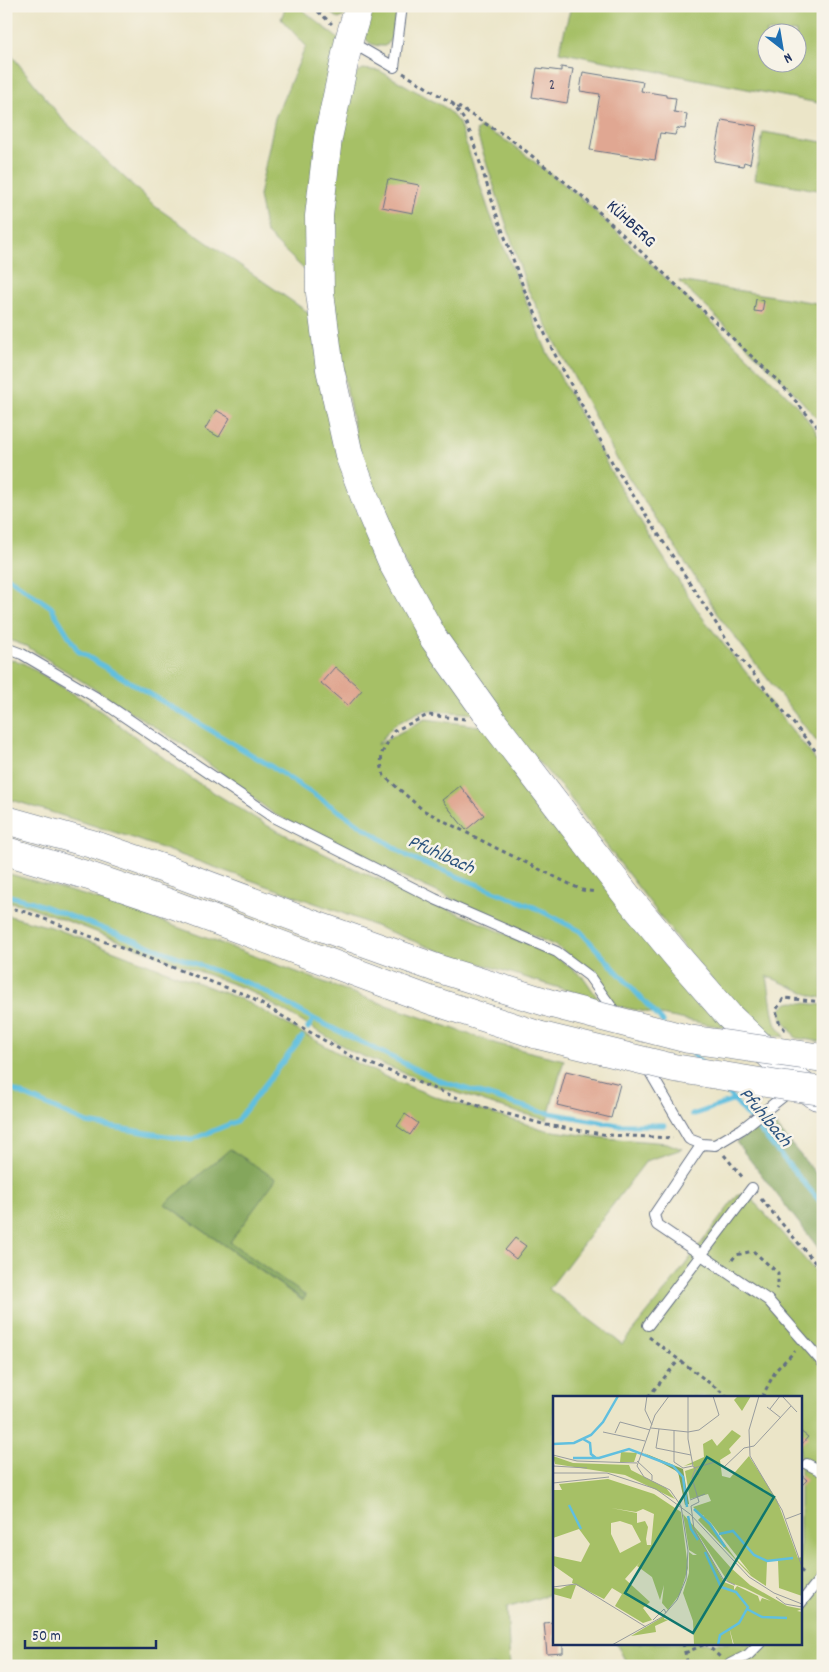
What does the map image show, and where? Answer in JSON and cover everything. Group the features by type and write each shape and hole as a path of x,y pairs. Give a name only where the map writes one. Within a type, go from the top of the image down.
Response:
{"main road":[{"path":"359,6 349,40 328,138 320,216 320,293 330,370 349,455 370,511 393,564 434,638 492,722 628,897 729,1016 823,1099"},
{"path":"6,820 92,844 439,969 552,1004 688,1038 823,1058"},
{"path":"6,851 169,903 430,1000 538,1035 674,1068 785,1086 811,1087"}],"lane":[{"path":"349,40 394,67 402,6"},
{"path":"6,648 22,654 97,698 273,817 435,899 557,952 589,976 612,1006 626,1031"},
{"path":"636,1048 689,1139 702,1144 715,1145 742,1129 765,1111 811,1087"},
{"path":"702,1144 654,1215 657,1225 768,1300 823,1363"},
{"path":"648,1324 752,1188"},
{"path":"807,1464 823,1472"},
{"path":"802,1601 823,1575"},
{"path":"730,1664 748,1655 759,1644"}],"path":[{"name":"KÜHBERG","path":"394,67 512,140 581,195 782,384 822,431"},
{"path":"452,103 465,121 524,289 552,349 613,464 730,645 823,759"},
{"path":"492,722 428,714 394,731 382,753 381,764 384,776 423,810 498,849 582,890 628,897"},
{"path":"6,908 26,912 246,995 353,1057 476,1105 546,1126 608,1135 689,1139"},
{"path":"784,998 823,1002"},
{"path":"715,1145 823,1272"},
{"path":"724,1270 736,1255 753,1251 778,1273 778,1286 768,1300"},
{"path":"648,1324 642,1332 727,1396"},
{"path":"763,1396 776,1370 804,1341"},
{"path":"649,1396 680,1360"},
{"path":"683,1644 688,1666"},
{"path":"685,1653 705,1644 730,1664"}],"green space":[{"path":"286,6 298,6 341,41 310,275 266,233 259,196 275,118 306,46 281,19"},
{"path":"325,6 352,6 349,13 339,19 326,9"},
{"path":"368,6 398,6 393,33 385,46 370,43 366,39 364,27"},
{"path":"571,6 823,6 823,104 559,52"},
{"path":"6,48 63,120 156,207 312,315 324,398 478,714 423,710 394,725 377,745 425,719 487,727 731,1029 616,1006 594,975 558,947 360,857 274,814 188,748 26,646 6,639"},
{"path":"363,69 380,71 446,108 459,123 490,214 547,352 609,468 643,526 702,617 823,769 823,998 813,996 767,976 775,1022 785,1037 758,1033 689,954 564,790 501,721 402,565 359,453 328,293 328,209 348,78"},
{"path":"481,127 510,143 579,196 780,388 799,408 823,441 823,746 816,741 717,614 702,588 619,463 527,288 476,131"},
{"path":"763,132 823,142 823,191 755,179"},
{"path":"679,281 823,304 823,420 816,417 787,385"},
{"path":"6,658 23,663 95,707 192,779 268,826 355,869 555,955 584,978 599,1000 439,951 337,911 133,838 6,798"},
{"path":"6,873 87,896 150,917 369,999 497,1044 564,1060 547,1120 509,1110 428,1083 353,1052 248,990 28,906 6,901"},
{"path":"6,915 54,928 243,1000 351,1060 390,1079 439,1098 546,1130 605,1138 667,1143 682,1149 646,1161 549,1289 622,1344 670,1285 738,1194 750,1197 823,1280 823,1666 628,1666 617,1644 802,1644 802,1396 553,1396 553,1593 507,1608 510,1666 6,1666","holes":["275,1179 230,1242 302,1300 165,1204"]},
{"path":"788,1003 823,1005 823,1042 796,1038 782,1018 780,1010"},
{"path":"770,1119 823,1182 823,1254 736,1142"},
{"path":"230,1149 276,1179 230,1242 306,1296 303,1300 165,1204"}],"building":[{"path":"561,67 573,69 567,103 532,97 537,68 561,71"},
{"path":"583,72 643,82 641,91 676,98 674,112 687,114 685,129 677,128 675,135 660,133 655,160 590,150 600,94 580,91"},
{"path":"722,120 757,126 750,164 744,162 743,166 714,161"},
{"path":"388,179 419,185 413,213 382,207"},
{"path":"756,299 764,301 762,312 754,311"},
{"path":"216,410 230,418 219,437 205,429"},
{"path":"335,667 362,690 348,706 321,683"},
{"path":"460,786 484,815 466,830 442,800"},
{"path":"566,1071 620,1084 611,1118 557,1105"},
{"path":"405,1114 418,1123 410,1135 397,1126"},
{"path":"515,1238 526,1246 516,1259 505,1250"},
{"path":"802,1432 808,1437 802,1444"},
{"path":"802,1476 807,1480 802,1485"},
{"path":"553,1622 553,1644 563,1644 563,1653 547,1654 544,1623"}],"waterway":[{"name":"Pfuhlbach","path":"6,576 51,607 78,651 269,765 409,857 534,907 580,931 663,1022"},
{"path":"6,895 33,902 255,986 314,1019 440,1081 538,1111 618,1125 664,1125"},
{"path":"308,1028 314,1019"},
{"path":"6,1087 87,1123 191,1140 237,1121 302,1037"},
{"name":"Pfuhlbach","path":"688,1049 701,1063"},
{"name":"Pfuhlbach","path":"721,1085 823,1205"},
{"path":"692,1115 735,1100"}]}
